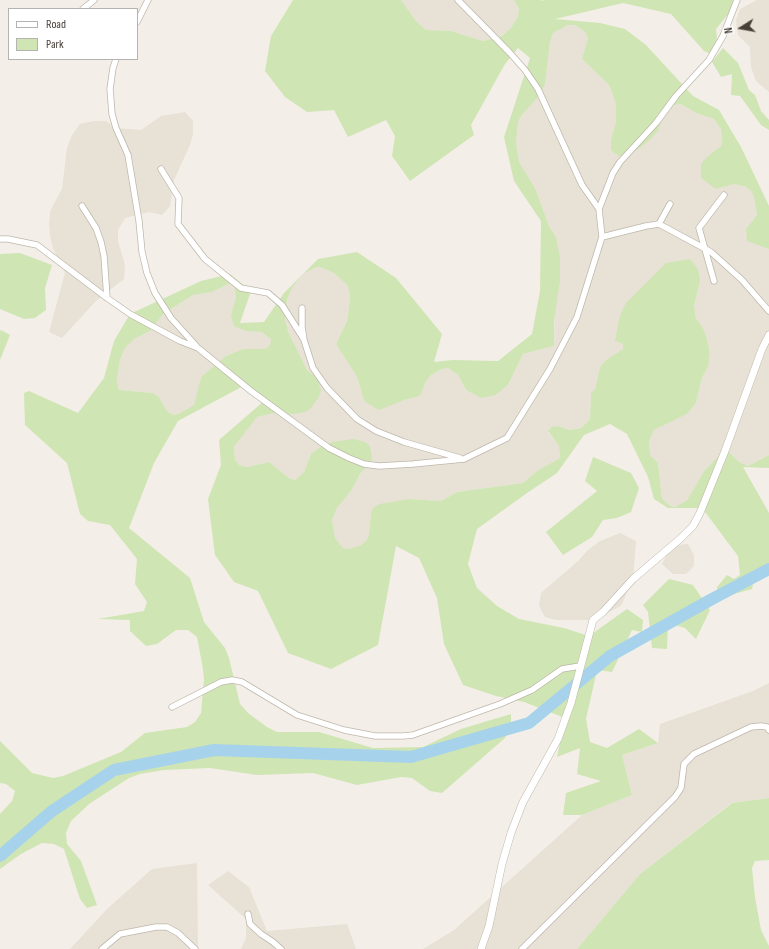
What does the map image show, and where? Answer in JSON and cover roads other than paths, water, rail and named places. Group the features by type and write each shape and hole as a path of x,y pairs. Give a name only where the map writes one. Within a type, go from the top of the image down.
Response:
{"street":[{"path":"84,8 94,0"},
{"path":"138,20 148,0"},
{"path":"458,0 510,53 525,70 538,89 582,185 600,209"},
{"path":"116,60 110,89 111,108 116,128 128,155 139,221 142,252 147,273 155,293 171,318 198,348 251,391 322,444 349,458 364,464 379,466 464,459 506,438 550,369 577,317 602,237 600,209 613,173 620,162 656,123 676,96 709,60 723,36 737,0"},
{"path":"161,169 179,198 178,224 205,259 241,288 268,293 282,305 304,340"},
{"path":"714,281 699,228 724,195"},
{"path":"659,224 670,204"},
{"path":"82,206 96,228 101,242 104,256 107,298"},
{"path":"602,237 659,224 703,246 711,252 742,280 769,311"},
{"path":"0,239 8,239 37,245 130,314 180,341 198,348"},
{"path":"302,308 304,340 313,368 327,388 357,419 367,427 404,442 464,459"},
{"path":"481,949 489,926 501,871 512,833 523,802 558,739 571,702 594,620 633,579 693,526 700,513 725,451 762,349 769,335"},
{"path":"172,707 221,682 232,680 242,682 297,715 344,730 375,736 413,735 500,704 532,690 562,669 580,666"},
{"path":"522,949 675,797 681,788 684,764 694,754 751,727 761,726 767,727 769,730"},
{"path":"248,914 250,924 281,949"},
{"path":"102,949 120,934 156,926 167,927 173,930 195,949"}],"waterway":[{"path":"0,856 52,811 114,770 214,750 411,757 529,723 610,656 769,569"}]}
